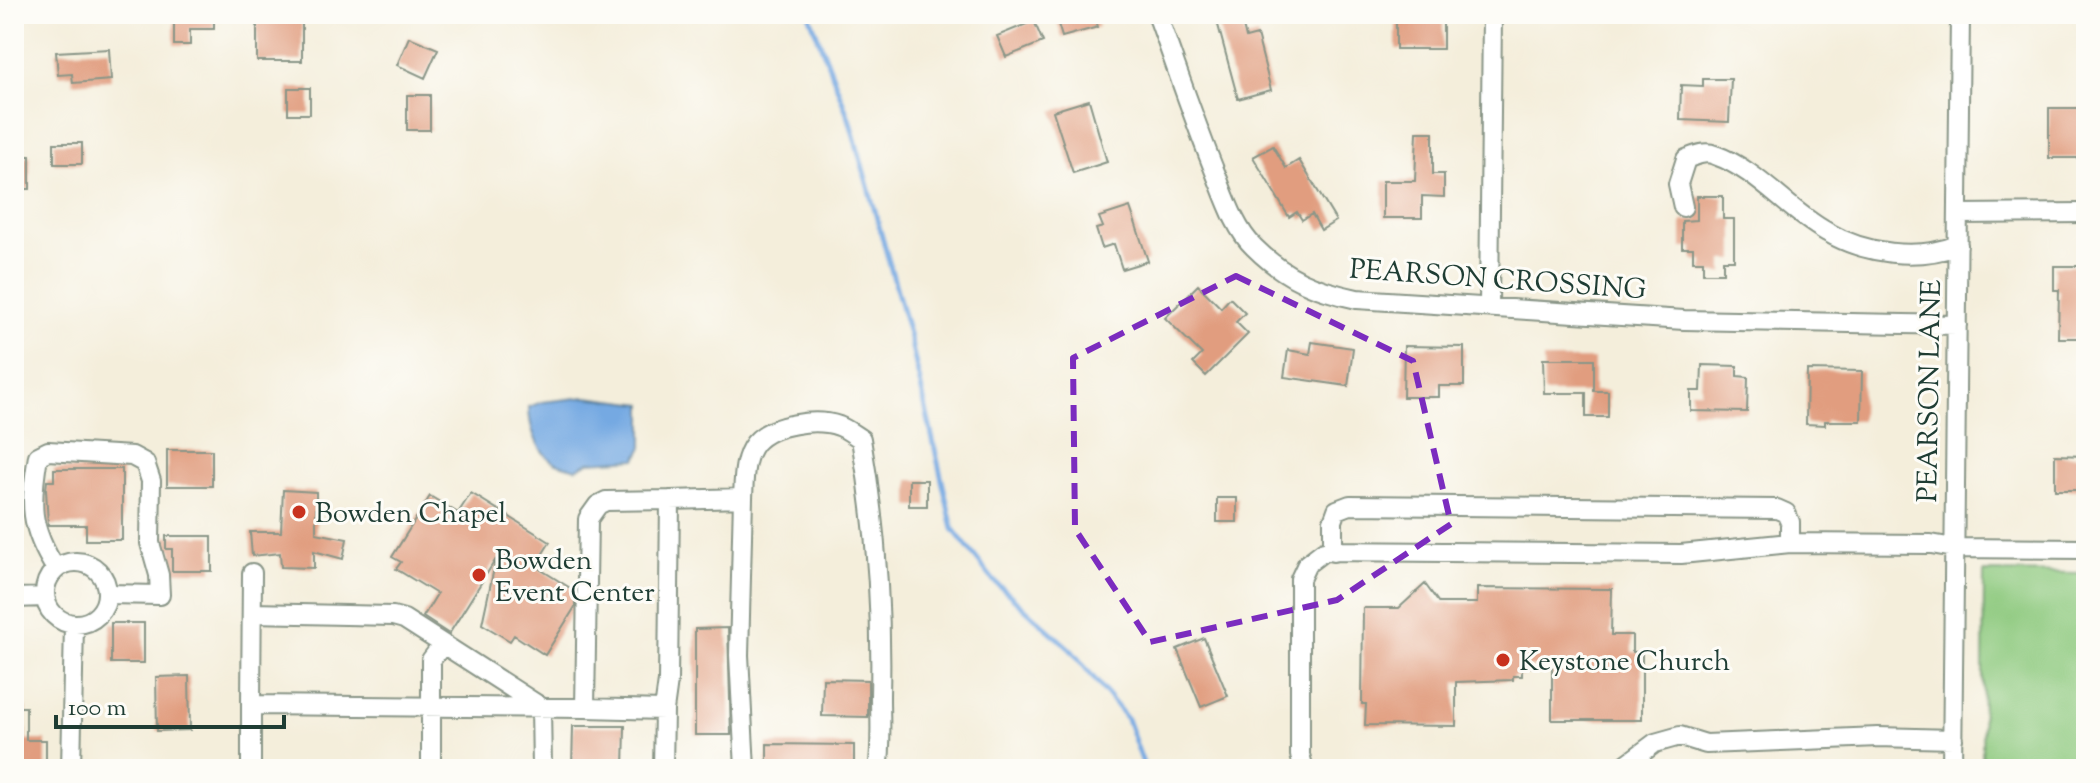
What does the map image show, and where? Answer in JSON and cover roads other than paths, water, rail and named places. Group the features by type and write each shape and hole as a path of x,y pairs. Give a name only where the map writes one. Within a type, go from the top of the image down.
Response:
{"street":[{"name":"PEARSON CROSSING","path":"1157,14 1191,114 1229,208 1251,245 1277,268 1307,286 1357,299 1684,320 1957,325"},
{"path":"1489,307 1492,14"},
{"name":"PEARSON LANE","path":"1952,769 1960,14"},
{"path":"1683,207 1678,184 1686,159 1698,153 1713,153 1767,187 1824,231 1846,242 1871,250 1901,253 1946,250 1958,245"},
{"path":"1958,214 2086,213"},
{"path":"745,769 739,655 745,465 755,444 774,428 806,423 838,425 861,439 871,496 877,566 881,670 878,769"},
{"path":"56,569 43,550 33,525 32,487 38,456 48,451 132,456 145,463 151,481 150,543 159,575 160,595 107,594"},
{"path":"585,708 588,519 598,505 613,499 743,498"},
{"path":"663,769 668,681 670,500"},
{"path":"1333,552 1333,521 1337,510 1350,505 1777,509 1786,513 1790,522 1790,543"},
{"path":"1304,769 1300,755 1300,579 1307,564 1324,551 1681,554 1790,543 2086,549"},
{"path":"78,561 99,572 106,582 107,594 97,616 74,624 61,620 51,610 45,597 47,582 56,569 78,561"},
{"path":"251,769 252,573"},
{"path":"14,598 45,597"},
{"path":"252,613 393,616 404,619 541,707"},
{"path":"71,769 74,624"},
{"path":"431,769 431,660 443,644"},
{"path":"251,705 664,710"},
{"path":"541,707 542,769"},
{"path":"1632,766 1655,743 1680,736 1706,744 1878,737 1953,739"}],"water":[{"path":"586,397 643,404 643,447 636,459 589,462 576,469 556,463 541,450 534,436 529,407 542,402"}],"waterway":[{"path":"809,14 849,118 909,334 953,529 994,581 1071,650 1127,719 1145,769"}],"place":[{"name":"Bowden Chapel","path":"299,512"},
{"name":"Bowden Event Center","path":"479,575"},
{"name":"Keystone Church","path":"1503,660"}]}
